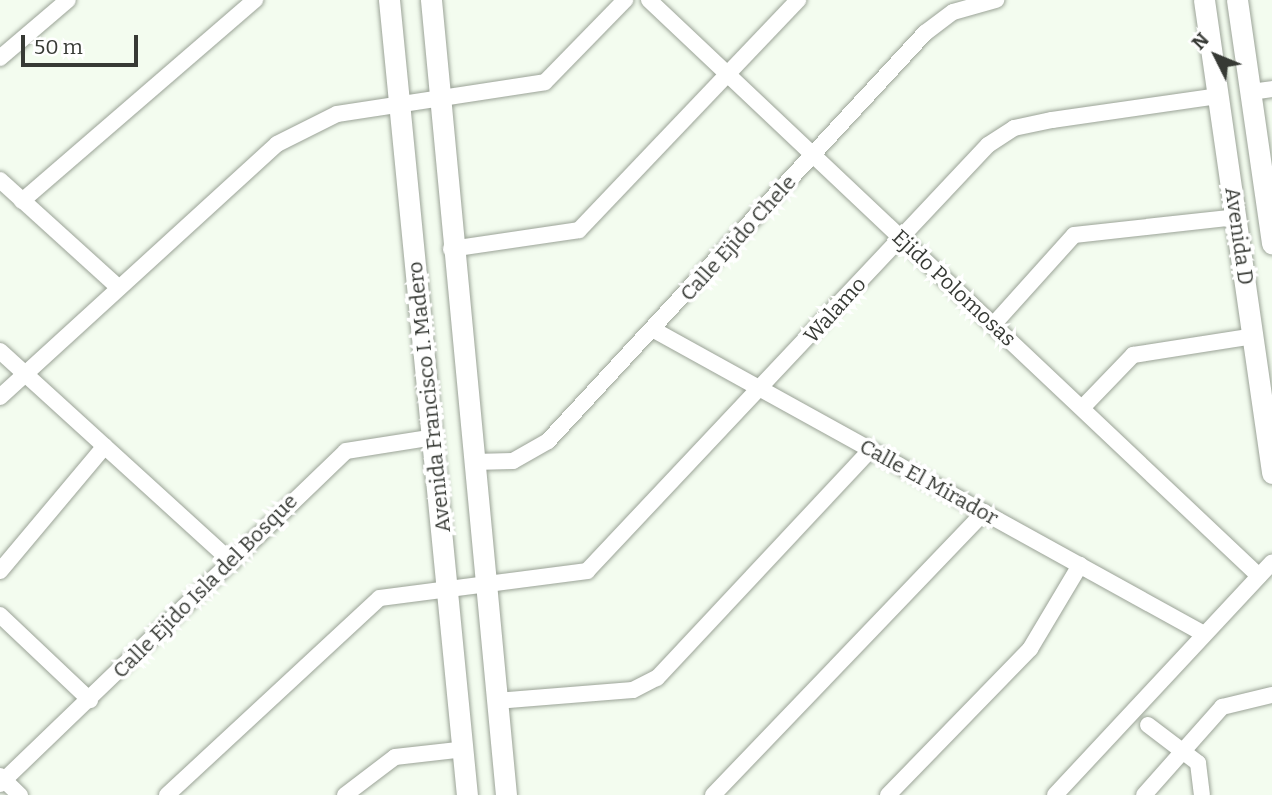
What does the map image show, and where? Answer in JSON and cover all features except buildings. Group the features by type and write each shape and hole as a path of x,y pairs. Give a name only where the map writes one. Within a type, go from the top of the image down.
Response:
{"street":[{"path":"0,58 68,0"},
{"path":"22,201 255,0"},
{"name":"Avenida Francisco I. Madero","path":"388,0 466,749 467,795"},
{"name":"Avenida Francisco I. Madero","path":"431,0 451,248 506,795"},
{"path":"0,397 117,286 277,144 324,118 440,96 545,82 625,0"},
{"name":"Ejido Polomosas","path":"649,0 1259,576"},
{"path":"451,248 579,230 798,0"},
{"name":"Calle Ejido Chele","path":"473,462 513,461 548,441 654,330 925,33 953,12 996,0"},
{"name":"Avenida D","path":"1204,0 1272,473"},
{"name":"Avenida D","path":"1237,0 1262,90 1272,244"},
{"name":"Walamo","path":"167,795 380,598 484,580 587,571 763,390 900,236 979,153 1014,128 1219,96"},
{"path":"0,180 117,286"},
{"path":"993,325 1074,235 1236,217"},
{"name":"Calle El Mirador","path":"654,330 1204,634"},
{"path":"1082,408 1133,355 1254,336"},
{"path":"0,351 232,562"},
{"name":"Calle Ejido Isla del Bosque","path":"2,780 90,700 346,451 434,437"},
{"path":"0,571 105,446"},
{"path":"496,701 633,690 657,678 870,450"},
{"path":"713,795 984,512"},
{"path":"1055,795 1272,562"},
{"path":"888,795 1030,649 1080,565"},
{"path":"0,615 90,700"},
{"path":"1144,795 1222,707 1272,695"},
{"path":"1148,725 1198,763 1202,795"},
{"path":"345,795 395,757 466,749"},
{"path":"2,780 20,795"}]}
